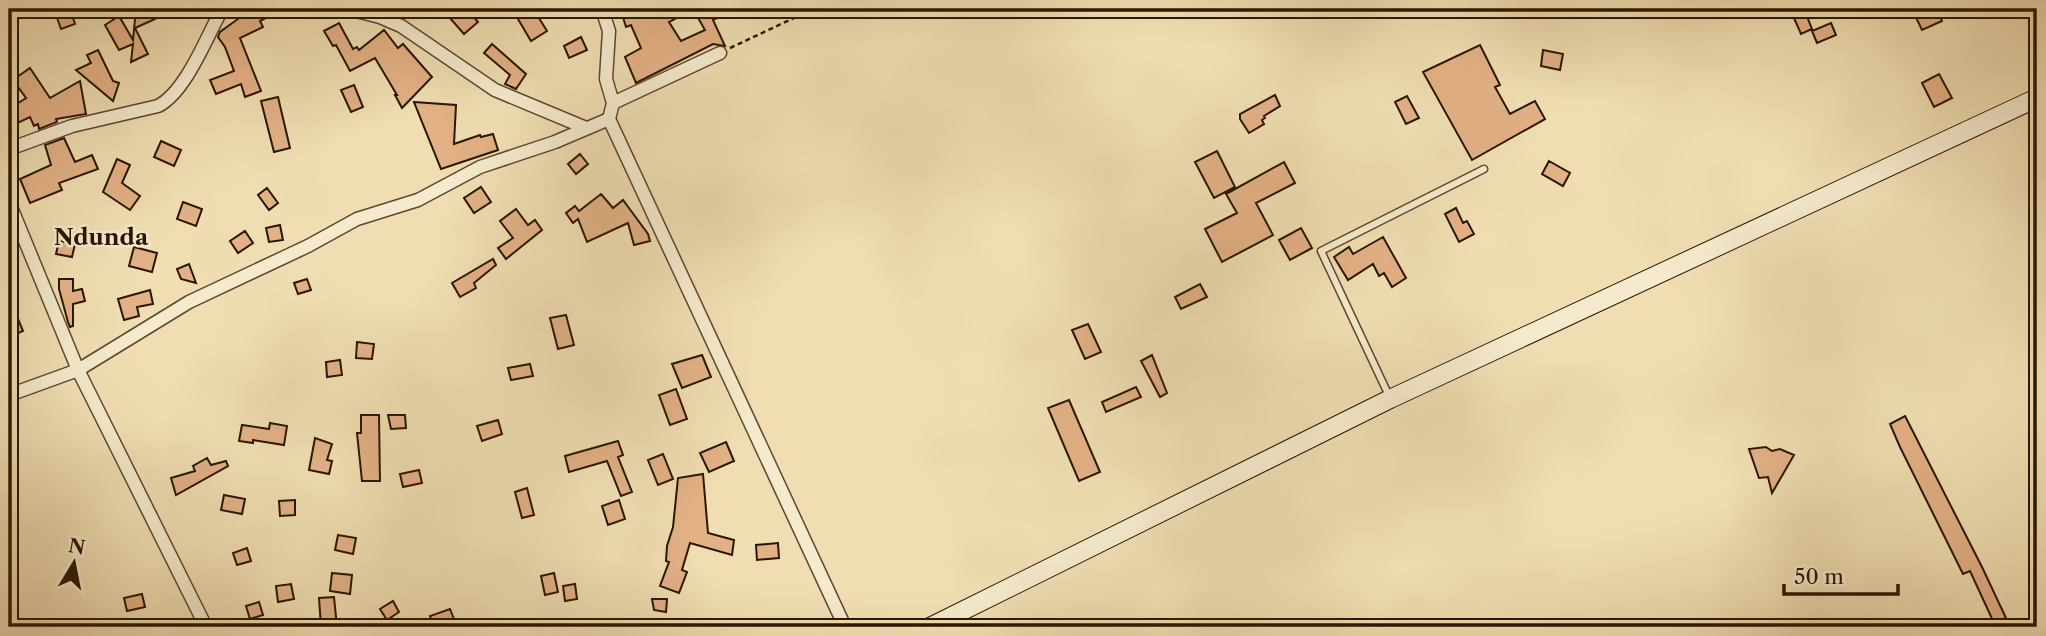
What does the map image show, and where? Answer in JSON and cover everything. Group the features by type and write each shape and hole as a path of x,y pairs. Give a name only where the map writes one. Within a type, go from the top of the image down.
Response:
{"main road":[{"path":"930,627 1390,399 2037,98"}],"street":[{"path":"9,149 72,126 167,102 184,79 222,9"},
{"path":"348,9 380,17 401,26 495,90 586,128"},
{"path":"602,9 609,31 606,79 613,103 609,119 845,627"},
{"path":"613,103 720,52"},
{"path":"9,395 78,370 189,302 357,219 418,200 480,167 555,142 609,119"},
{"path":"9,202 78,370 206,627"}],"lane":[{"path":"1390,399 1321,251 1484,169"}],"path":[{"path":"720,52 813,9"}],"building":[{"path":"54,9 70,9 75,24 61,29"},
{"path":"136,9 150,9 155,19 135,28 148,54 131,62 133,44 119,50 105,25 119,16 133,40"},
{"path":"257,9 283,9 260,21 263,27 240,38 261,91 245,97 241,84 216,94 210,80 234,71 218,37 220,32"},
{"path":"442,9 467,9 478,22 464,34"},
{"path":"693,9 734,9 713,20 725,46 713,44 636,83 625,57 641,48 631,25 626,27 621,11","holes":["693,9 705,30 681,41 669,22"]},
{"path":"1790,9 1804,9 1812,29 1801,34"},
{"path":"1912,9 1936,9 1942,21 1922,30"},
{"path":"534,10 547,31 531,41 518,19"},
{"path":"339,23 353,49 357,47 359,50 384,30 398,48 403,44 432,77 402,108 375,58 350,71 336,45 333,46 324,31"},
{"path":"1831,23 1836,35 1817,43 1812,31"},
{"path":"581,37 587,50 569,58 564,46"},
{"path":"492,44 526,74 516,89 505,84 510,75 484,53"},
{"path":"1480,45 1500,85 1495,87 1510,114 1535,101 1545,119 1472,160 1423,72"},
{"path":"98,50 113,81 119,83 113,101 76,70 91,63 87,55"},
{"path":"1543,50 1563,54 1560,70 1541,66"},
{"path":"30,68 50,98 80,81 86,114 56,119 57,122 39,129 38,124 34,126 30,117 9,127 9,109 26,98 13,80"},
{"path":"1939,74 1952,98 1934,107 1922,83"},
{"path":"354,85 363,107 351,112 341,90"},
{"path":"1275,95 1280,106 1264,116 1264,124 1249,133 1240,119 1240,114"},
{"path":"1407,96 1419,118 1406,124 1395,102"},
{"path":"278,97 290,148 274,152 261,101"},
{"path":"414,102 456,105 454,144 480,135 493,134 498,150 441,169"},
{"path":"64,138 75,162 92,155 98,169 59,183 62,190 30,203 20,179 51,165 45,145"},
{"path":"161,141 181,150 174,166 154,157"},
{"path":"1217,151 1235,187 1214,198 1195,162"},
{"path":"580,154 588,164 576,174 568,164"},
{"path":"117,159 130,165 122,183 140,196 130,210 103,192"},
{"path":"1549,161 1570,173 1563,186 1542,174"},
{"path":"1284,162 1295,183 1256,203 1273,235 1222,262 1205,229 1237,213 1226,194"},
{"path":"481,187 491,202 474,213 464,198"},
{"path":"267,188 278,203 269,210 258,195"},
{"path":"601,194 613,208 623,200 648,234 650,241 634,245 628,223 587,242 578,219 573,223 566,213 575,206 579,211"},
{"path":"183,202 202,209 196,226 177,219"},
{"path":"1456,208 1463,223 1467,221 1474,234 1459,242 1445,214"},
{"path":"516,209 528,225 535,220 542,230 506,259 498,248 513,238 500,221"},
{"path":"280,225 283,240 269,242 266,228"},
{"path":"1301,228 1312,248 1290,260 1279,240"},
{"path":"245,231 253,243 238,253 230,241"},
{"path":"1383,237 1406,278 1392,287 1384,273 1379,276 1373,264 1348,280 1334,257 1349,247 1353,254"},
{"path":"59,241 75,244 72,257 56,254"},
{"path":"134,247 157,253 152,272 129,266"},
{"path":"493,259 496,265 474,283 476,288 460,297 452,283"},
{"path":"189,264 196,283 181,279 177,269"},
{"path":"59,279 73,279 73,291 82,289 85,301 73,304 73,326 70,327 59,289"},
{"path":"307,279 311,290 298,294 294,283"},
{"path":"1200,284 1207,297 1181,309 1175,297"},
{"path":"150,290 153,304 137,307 139,316 124,320 118,299"},
{"path":"9,297 23,331 9,337"},
{"path":"566,315 574,345 558,349 550,318"},
{"path":"1088,324 1101,352 1085,359 1072,330"},
{"path":"357,342 374,344 372,359 356,358"},
{"path":"702,355 711,377 682,388 672,364"},
{"path":"1152,355 1167,393 1160,397 1141,361"},
{"path":"340,360 342,375 327,377 326,362"},
{"path":"530,364 533,376 511,380 508,368"},
{"path":"1136,387 1141,397 1106,412 1102,402"},
{"path":"676,389 687,419 670,425 659,395"},
{"path":"1069,400 1100,472 1079,481 1048,408"},
{"path":"361,415 379,415 380,481 362,481 357,433 361,433"},
{"path":"388,415 405,415 406,428 391,429"},
{"path":"1905,416 2006,618 1994,623 1970,571 1963,574 1890,424"},
{"path":"498,420 502,434 482,441 477,426"},
{"path":"270,423 287,426 284,445 253,440 253,443 239,441 242,425 269,429"},
{"path":"315,438 332,444 327,460 332,461 329,474 309,470"},
{"path":"618,441 623,455 618,457 632,492 621,496 607,461 569,472 565,456"},
{"path":"726,442 734,461 709,472 700,453"},
{"path":"1766,447 1772,451 1780,449 1794,455 1772,493 1768,477 1759,478 1749,449"},
{"path":"663,454 673,479 658,485 648,460"},
{"path":"207,458 211,465 226,461 228,466 176,495 171,478 195,471 193,466"},
{"path":"419,470 422,483 403,487 400,474"},
{"path":"703,474 708,533 734,540 732,555 690,543 682,570 687,572 679,593 660,586 669,562 666,561 667,546 673,527 678,478"},
{"path":"527,488 534,515 522,518 515,492"},
{"path":"224,495 245,499 242,514 221,510"},
{"path":"295,500 295,515 280,516 279,501"},
{"path":"619,500 625,519 608,525 602,506"},
{"path":"338,535 356,538 353,554 335,550"},
{"path":"778,543 779,558 757,560 756,545"},
{"path":"247,548 251,561 237,565 233,553"},
{"path":"332,573 352,575 350,594 330,591"},
{"path":"554,573 558,592 545,595 541,576"},
{"path":"291,584 294,599 278,602 276,586"},
{"path":"575,584 577,599 565,601 563,586"},
{"path":"142,594 145,607 127,611 124,598"},
{"path":"334,597 337,627 321,627 319,598"},
{"path":"652,599 667,599 666,612 654,610"},
{"path":"393,601 399,612 387,620 380,609"},
{"path":"259,602 263,615 250,619 246,606"},
{"path":"450,609 456,624 434,627 430,616"}],"district":[{"name":"Ndunda","path":"101,237"}]}
